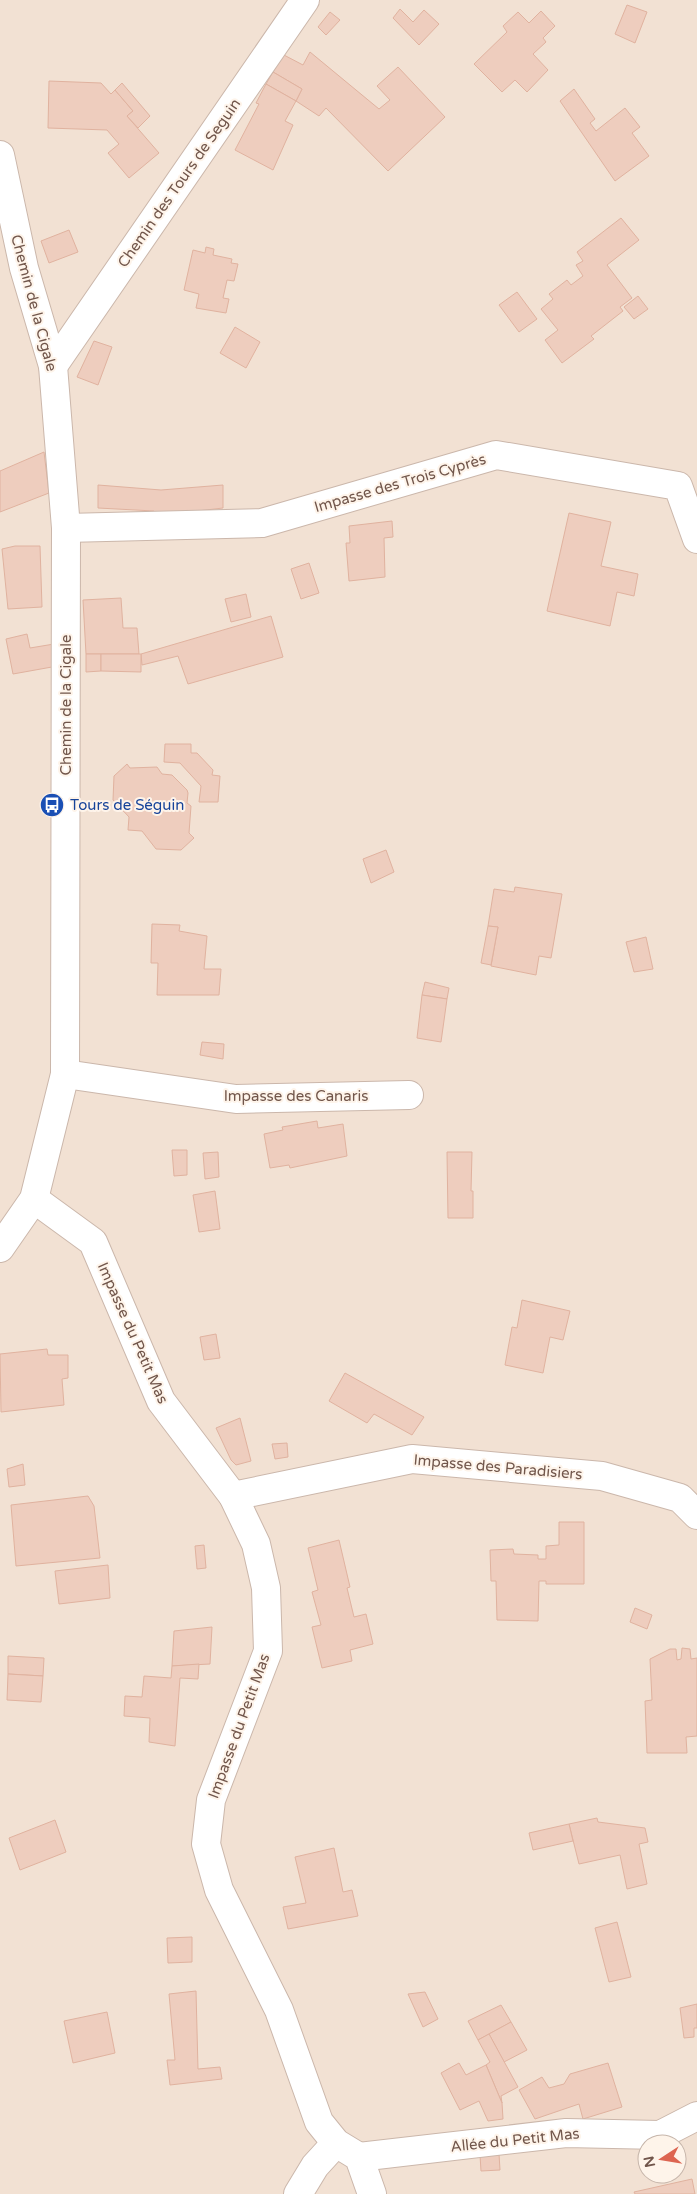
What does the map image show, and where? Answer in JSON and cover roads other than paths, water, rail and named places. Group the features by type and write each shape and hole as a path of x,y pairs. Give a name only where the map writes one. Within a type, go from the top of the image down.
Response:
{"street":[{"name":"Chemin des Tours de Seguin","path":"53,366 305,0"},
{"name":"Chemin de la Cigale","path":"0,155 24,268 53,366 66,528 65,1074 34,1199 0,1248"},
{"name":"Impasse des Trois Cyprès","path":"66,528 262,522 496,455 678,486 697,539"},
{"name":"Impasse des Canaris","path":"65,1074 236,1099 408,1095"},
{"name":"Impasse du Petit Mas","path":"34,1199 93,1242 161,1401 233,1496 256,1544 266,1588 268,1651 211,1800 206,1844 219,1890 279,2010 319,2122 336,2143 359,2157"},
{"name":"Impasse des Paradisiers","path":"233,1496 412,1459 602,1476 680,1498 697,1515"},
{"name":"Allée du Petit Mas","path":"359,2157 566,2132 660,2135 697,2116"},
{"path":"298,2194 315,2166 336,2143"},
{"path":"359,2157 372,2194"}],"place":[{"name":"Tours de Séguin","path":"52,805"}]}
